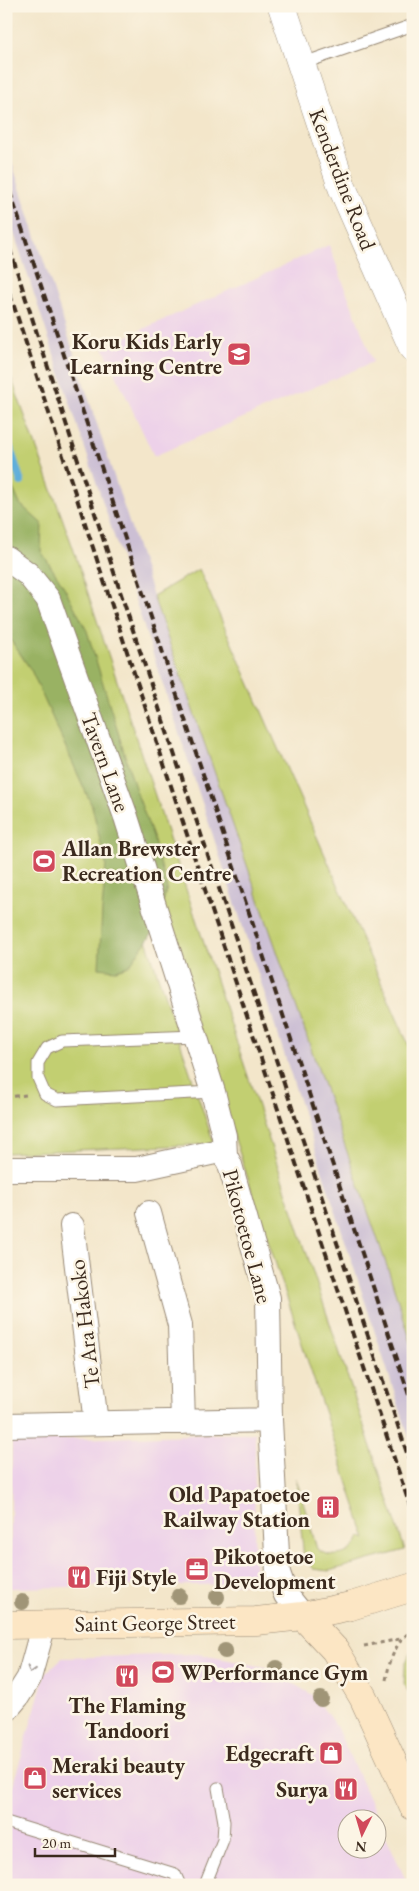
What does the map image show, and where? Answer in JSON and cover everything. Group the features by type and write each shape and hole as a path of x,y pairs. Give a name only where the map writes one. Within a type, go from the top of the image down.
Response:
{"main road":[{"name":"Saint George Street","path":"6,1625 238,1621 303,1616 351,1606 404,1589"},
{"path":"303,1616 335,1650 363,1697 413,1806"}],"street":[{"name":"Kenderdine Road","path":"282,6 342,187 413,348"},
{"name":"Tavern Lane","path":"6,558 28,574 48,599 126,817 196,1036 224,1136 225,1155"},
{"name":"Pikotoetoe Lane","path":"6,1169 137,1169 220,1151 225,1155 230,1165 268,1298 270,1420 278,1573 286,1595 303,1616"},
{"path":"149,1213 180,1325 184,1422"},
{"name":"Te Ara Hakoko","path":"72,1226 96,1423"},
{"path":"6,1425 270,1420"},
{"path":"6,1710 17,1697 28,1678 44,1624"}],"lane":[{"path":"301,64 413,25"},
{"path":"196,1036 62,1041 47,1048 38,1063 38,1078 45,1094 57,1100 213,1092"},
{"path":"205,1885 223,1840 224,1822 218,1788"},
{"path":"6,1822 175,1874 180,1885"}],"shaded area":[{"path":"6,145 153,596 388,1269 413,1348 413,1449 6,209"},
{"name":"Koru Kids Early Learning Centre","path":"329,245 373,362 154,456 103,347"},
{"path":"255,1433 254,1584 10,1588 12,1441"},
{"path":"197,1654 265,1667 314,1696 336,1726 373,1808 336,1808 336,1858 386,1858 386,1836 408,1885 6,1885 6,1809 45,1674 62,1658"}],"green space":[{"path":"6,364 72,545 405,1550 329,1571 313,1569 304,1559 296,1478 317,1549 329,1555 342,1554 353,1548 360,1536 366,1539 58,599 6,524"},
{"path":"6,473 20,504 42,524 41,551 64,587 87,631 135,788 153,837 167,888 155,929 129,966 116,970 99,968 106,865 92,806 31,670 6,633"},
{"path":"199,569 413,1055 413,1348 388,1269 153,596"},
{"path":"6,583 35,606 214,1144 6,1153"},
{"path":"413,1648 413,1699 404,1684 405,1664"}],"waterway":[{"path":"6,436 21,482"}],"railway":[{"path":"6,180 413,1407"},
{"path":"6,237 120,591 413,1471"},
{"path":"6,282 214,917 413,1515"}],"place":[{"name":"Koru Kids Early Learning Centre","path":"239,354"},
{"name":"Allan Brewster Recreation Centre","path":"44,861"},
{"name":"Old Papatoetoe Railway Station","path":"328,1507"},
{"name":"Pikotoetoe Development","path":"197,1569"},
{"name":"Fiji Style","path":"79,1577"},
{"name":"WPerformance Gym","path":"163,1672"},
{"name":"The Flaming Tandoori","path":"127,1676"},
{"name":"Edgecraft","path":"331,1753"},
{"name":"Meraki beauty services","path":"35,1778"},
{"name":"Surya","path":"346,1789"}]}
